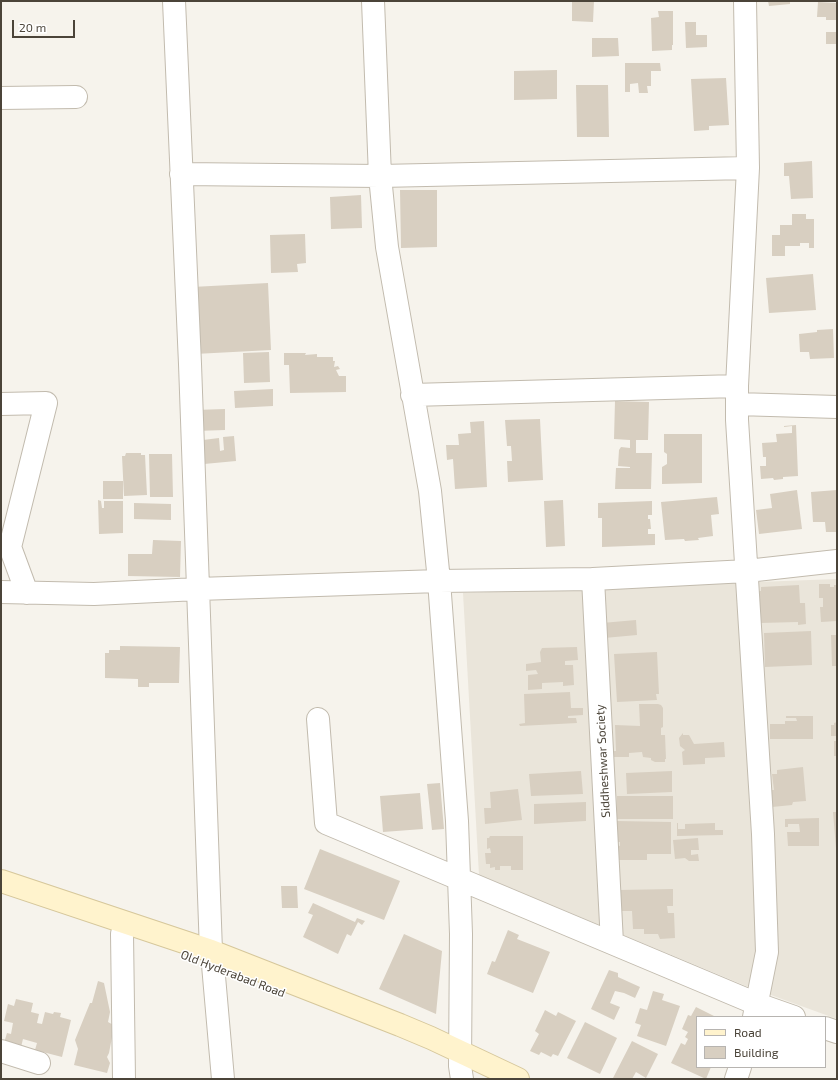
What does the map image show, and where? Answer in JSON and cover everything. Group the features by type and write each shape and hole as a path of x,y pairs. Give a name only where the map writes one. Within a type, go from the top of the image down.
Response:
{"main road":[{"path":"1,881 400,1025 461,1065 486,1079"},
{"name":"Old Hyderabad Road","path":"1,894 122,934 212,958"},
{"path":"461,1065 518,1079"}],"street":[{"path":"174,1 190,364 212,958 223,1079"},
{"path":"373,1 380,176 387,247 430,491 439,582 457,821 461,1065"},
{"path":"745,1 748,168 737,395 763,826 767,952 755,1011"},
{"path":"1,98 76,97"},
{"path":"181,174 380,176 748,168"},
{"path":"412,395 737,395 837,407"},
{"path":"1,404 46,403 10,547 27,593"},
{"path":"1,592 94,594 198,589 593,579 747,571 837,561"},
{"name":"Siddheshwar Society","path":"593,579 612,943"},
{"path":"318,719 326,823 612,943 755,1011 788,1016"},
{"path":"122,934 124,1079"},
{"path":"826,1028 837,1032"},
{"path":"1,1051 39,1063"},
{"path":"736,1079 740,1068"}],"shaded area":[{"path":"837,579 837,1019 746,986 479,875 463,593"}],"building":[{"path":"572,1 594,1 593,22 572,21"},
{"path":"768,1 790,1 790,4 769,6"},
{"path":"818,2 837,3 837,20 826,20 826,17 817,17"},
{"path":"658,11 673,11 672,50 652,51 651,18 659,17"},
{"path":"685,22 696,22 696,35 707,35 707,47 686,48"},
{"path":"826,32 837,32 837,44 826,44"},
{"path":"592,38 618,38 619,56 592,57"},
{"path":"625,63 660,63 661,71 651,71 651,86 647,86 648,93 639,93 638,83 630,84 630,92 625,92"},
{"path":"557,70 557,99 514,100 514,71"},
{"path":"726,78 729,125 709,126 709,130 694,131 691,79"},
{"path":"576,85 608,85 609,137 577,137"},
{"path":"812,161 813,198 791,199 789,176 784,176 784,163"},
{"path":"400,190 437,190 437,247 401,248"},
{"path":"361,195 362,228 331,229 330,197"},
{"path":"792,214 806,214 806,219 814,219 814,248 809,248 809,243 800,243 800,246 785,246 785,256 772,256 772,235 780,235 780,225 792,225"},
{"path":"305,234 306,263 297,264 298,272 271,273 270,235"},
{"path":"813,274 816,310 769,313 766,278"},
{"path":"268,283 271,350 195,354 192,287"},
{"path":"833,329 834,358 810,359 809,352 800,352 799,334 817,332 817,330"},
{"path":"269,352 270,382 244,383 243,353"},
{"path":"284,353 306,353 305,355 317,354 317,357 333,357 333,361 335,361 334,367 338,366 340,369 336,370 339,376 346,376 346,392 290,393 289,365 284,365"},
{"path":"273,389 273,406 235,408 234,391"},
{"path":"615,401 649,402 648,440 636,440 636,453 652,453 651,489 615,489 616,468 630,468 618,466 619,450 621,447 630,448 630,440 614,439"},
{"path":"225,409 225,430 196,431 195,410"},
{"path":"540,419 543,480 508,482 507,461 512,461 511,446 507,446 505,420"},
{"path":"484,421 487,487 455,489 453,459 447,460 446,445 459,445 458,434 471,433 470,422"},
{"path":"796,425 798,476 783,477 783,479 774,480 773,478 761,479 760,466 766,466 766,457 763,457 762,443 777,442 776,434 792,433 792,426 784,426"},
{"path":"664,434 702,434 702,483 662,484 662,467 667,464 667,454 664,452"},
{"path":"234,436 236,461 204,464 203,440 219,438 220,451 224,450 223,437"},
{"path":"126,453 141,453 141,455 145,455 147,495 124,496 122,456 125,456"},
{"path":"149,454 172,454 173,497 150,497"},
{"path":"103,481 123,481 123,499 103,499"},
{"path":"797,490 802,529 759,534 756,510 772,508 770,494"},
{"path":"837,490 837,532 826,532 825,522 813,522 811,492"},
{"path":"717,497 719,514 711,515 713,536 698,538 699,540 665,540 661,502"},
{"path":"98,500 101,501 102,508 104,508 104,501 123,501 123,533 99,534"},
{"path":"563,500 565,546 546,547 544,501"},
{"path":"652,501 652,515 648,515 651,529 648,529 648,534 655,534 655,545 602,547 602,518 598,518 598,503"},
{"path":"134,503 171,504 171,520 134,519"},
{"path":"153,540 181,541 180,577 128,576 128,554 152,554"},
{"path":"819,584 830,584 830,587 837,585 837,621 821,622 820,607 823,607 823,598 819,598"},
{"path":"799,585 800,603 805,603 806,624 798,625 798,622 760,623 758,591 761,591 761,587"},
{"path":"636,620 637,635 604,638 602,623"},
{"path":"811,631 812,665 765,667 764,633"},
{"path":"831,635 837,635 837,666 832,666"},
{"path":"120,646 180,647 179,683 149,683 149,687 138,687 138,679 105,678 105,653 109,653 109,650 120,650"},
{"path":"577,647 578,660 565,661 565,665 573,665 574,685 563,686 563,682 542,683 542,689 528,690 528,675 538,674 536,670 526,671 526,664 541,662 540,652 542,648"},
{"path":"657,652 659,694 656,694 657,700 617,702 614,654"},
{"path":"570,692 571,708 583,708 583,715 568,716 568,718 576,718 577,723 520,726 519,724 525,723 524,694"},
{"path":"639,704 658,704 663,708 663,727 661,728 661,735 665,735 665,762 655,762 651,760 651,758 643,757 642,752 629,753 629,757 613,757 611,751 616,751 615,725 640,726"},
{"path":"786,716 813,716 813,739 770,739 770,724 785,724 785,721 797,721 796,718 786,718"},
{"path":"837,722 837,736 831,736 831,725 834,725 834,723"},
{"path":"683,733 683,735 689,735 694,744 724,742 725,757 705,758 705,764 683,765 682,752 685,750 680,746 679,738"},
{"path":"834,741 837,741 837,756 834,756"},
{"path":"803,767 806,801 793,802 792,805 772,807 771,790 774,790 772,774 777,774 777,770"},
{"path":"581,771 583,794 531,796 529,774"},
{"path":"672,771 672,792 627,794 626,773"},
{"path":"440,783 444,829 432,830 427,784"},
{"path":"518,789 522,820 485,824 484,808 491,808 490,792"},
{"path":"420,793 423,829 383,832 380,796"},
{"path":"617,796 673,796 673,819 617,819"},
{"path":"586,802 586,821 534,824 534,804"},
{"path":"833,812 837,812 837,848 836,848"},
{"path":"819,818 819,846 788,846 787,832 800,832 799,824 788,824 788,827 785,827 785,819"},
{"path":"616,821 671,822 671,854 647,854 647,860 616,860 616,845 620,846 620,842 616,842"},
{"path":"677,823 678,829 685,829 685,824 715,823 715,830 723,830 723,835 677,836"},
{"path":"490,836 523,836 523,870 511,870 511,866 500,866 500,870 495,870 495,867 490,868 490,864 486,864 485,853 491,853 490,848 487,849 487,838"},
{"path":"698,838 699,850 691,850 691,855 698,854 699,861 689,861 685,858 675,859 673,840"},
{"path":"320,849 400,881 384,920 304,889"},
{"path":"281,886 297,886 298,908 282,908"},
{"path":"673,889 673,906 667,906 668,913 674,913 675,938 660,939 658,934 644,934 644,929 633,929 632,911 619,911 619,890"},
{"path":"313,903 355,922 357,918 365,921 362,925 358,922 351,936 347,934 338,954 303,937 313,915 308,913"},
{"path":"508,930 519,935 517,939 550,952 533,993 487,974 492,961 495,962"},
{"path":"404,934 442,951 436,1014 379,989"},
{"path":"609,970 618,973 618,977 640,987 635,998 615,991 610,1003 620,1007 614,1020 591,1009"},
{"path":"98,981 104,983 110,1012 108,1022 117,1027 112,1037 107,1057 110,1063 107,1073 74,1065 78,1049 75,1040 90,1003 92,1003"},
{"path":"653,991 664,994 662,1000 680,1006 666,1046 637,1036 641,1025 635,1023 640,1008 647,1010"},
{"path":"16,999 33,1003 31,1012 39,1014 37,1023 42,1024 45,1012 53,1014 54,1012 61,1013 60,1017 71,1020 62,1057 35,1050 37,1043 23,1039 21,1047 4,1043 7,1033 11,1034 13,1023 4,1021 8,1004 14,1006"},
{"path":"696,1007 714,1016 696,1016 696,1068 711,1068 706,1079 671,1063 681,1043 685,1045 688,1039 685,1037 688,1032 682,1029 688,1015 691,1016"},
{"path":"545,1010 556,1016 558,1012 576,1021 558,1056 553,1054 551,1057 541,1052 539,1055 530,1051 539,1034 535,1031"},
{"path":"585,1022 617,1038 600,1074 567,1058"},
{"path":"632,1041 658,1054 646,1078 636,1072 632,1079 613,1078"}]}
